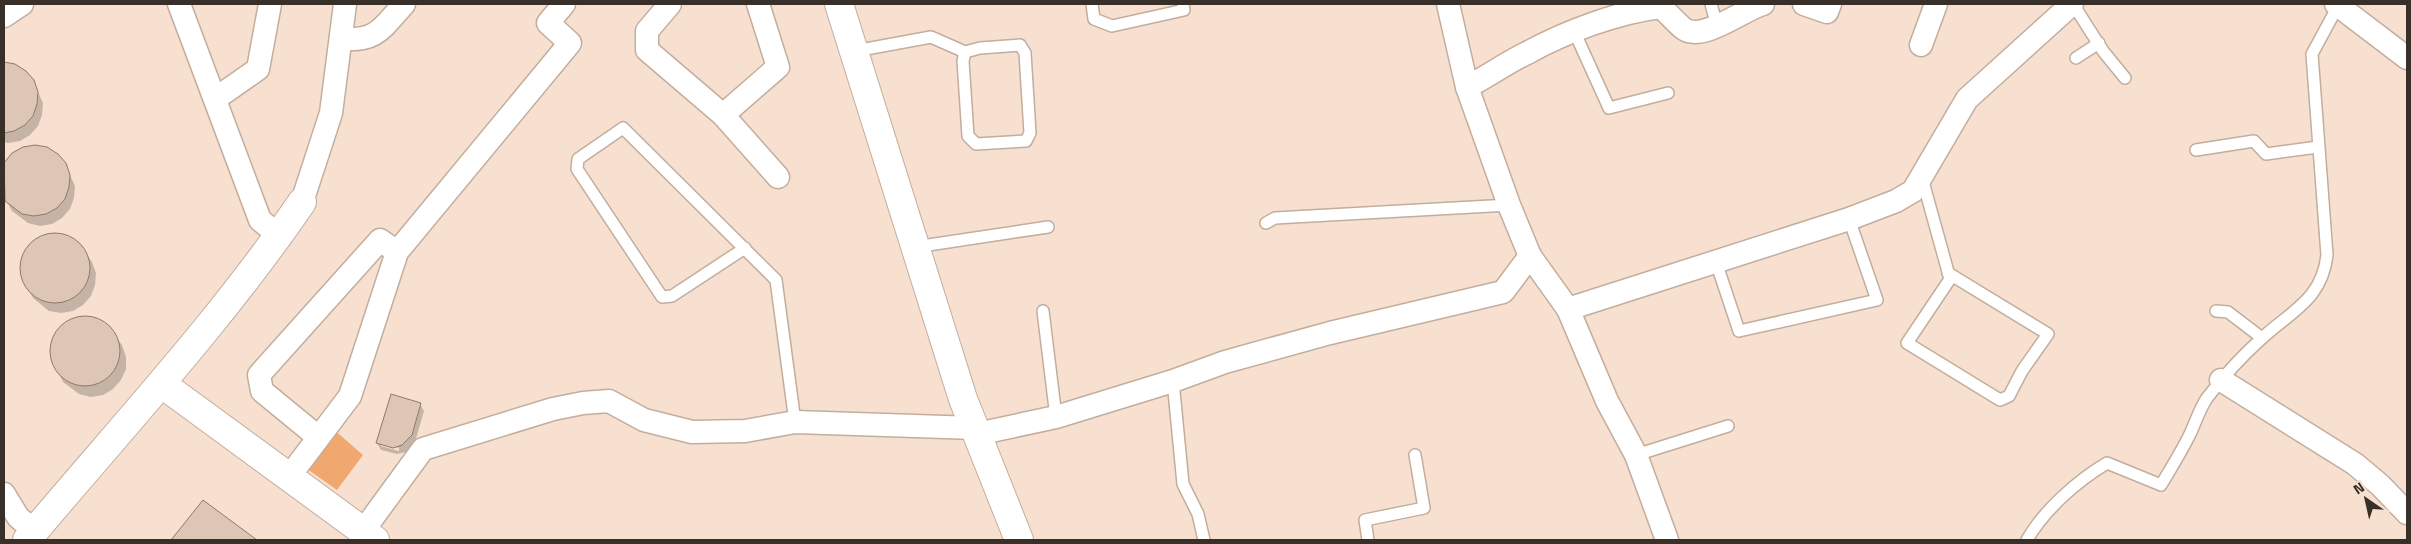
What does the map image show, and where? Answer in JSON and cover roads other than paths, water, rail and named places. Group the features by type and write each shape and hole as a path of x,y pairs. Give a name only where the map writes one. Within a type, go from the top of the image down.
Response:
{"street":[{"path":"4,16 22,4"},
{"path":"179,4 260,220 279,236"},
{"path":"215,99 258,69 270,4"},
{"path":"4,494 30,536 162,384 279,236 302,202 331,113 345,4"},
{"path":"341,40 360,41 378,33 404,4"},
{"path":"288,478 350,396 397,252 570,43 548,23 564,4"},
{"path":"670,4 647,31 647,50 723,115 778,176"},
{"path":"723,115 778,67 758,4"},
{"path":"840,4 962,399 1019,540"},
{"path":"1448,4 1467,87 1509,205 1530,256 1568,309 1607,401 1636,455 1667,540"},
{"path":"1467,87 1526,53 1574,31 1645,9 1661,7 1685,30 1694,32 1717,26 1763,4"},
{"path":"1804,4 1827,12 1830,4"},
{"path":"1921,45 1936,4"},
{"path":"1568,309 1849,218 1896,201 1913,191 1967,99 2073,4"},
{"path":"2337,5 2407,58"},
{"path":"318,437 262,391 259,376 380,240 397,252"},
{"path":"1503,292 1530,256"},
{"path":"162,384 369,536 423,450 554,408 609,401 644,420 692,432 745,432 795,422 976,431 1056,418 1263,351 1547,280"},
{"path":"2222,380 2355,464 2380,485 2407,513"}],"lane":[{"path":"1092,4 1094,19 1112,26 1184,10 1183,4"},
{"path":"1711,4 1717,26"},
{"path":"2073,4 2125,78"},
{"path":"2027,540 2037,522 2091,472 2107,463 2161,486 2182,450 2205,400 2262,338 2309,299 2325,272 2327,255 2312,54 2337,5"},
{"path":"1574,31 1609,108 1668,92"},
{"path":"855,51 931,37 965,52 980,48 1020,45 1025,53 1030,133 1026,141 976,144 968,136 963,61 965,52"},
{"path":"2076,58 2099,43"},
{"path":"745,248 672,296 662,297 577,169 578,159 623,128 745,248 776,280 795,422"},
{"path":"2196,150 2254,141 2266,154 2318,147"},
{"path":"1922,177 1948,273 1950,279 1908,343 2000,400 2009,396 2022,371 2048,334 1948,273"},
{"path":"1266,223 1275,218 1509,205"},
{"path":"1716,262 1739,331 1877,300 1849,218"},
{"path":"915,247 1048,227"},
{"path":"1043,311 1056,418"},
{"path":"2216,311 2228,312 2262,338"},
{"path":"1173,381 1183,484 1198,514 1204,540"},
{"path":"1636,455 1728,426"},
{"path":"1368,540 1365,520 1424,508 1414,455"}]}
